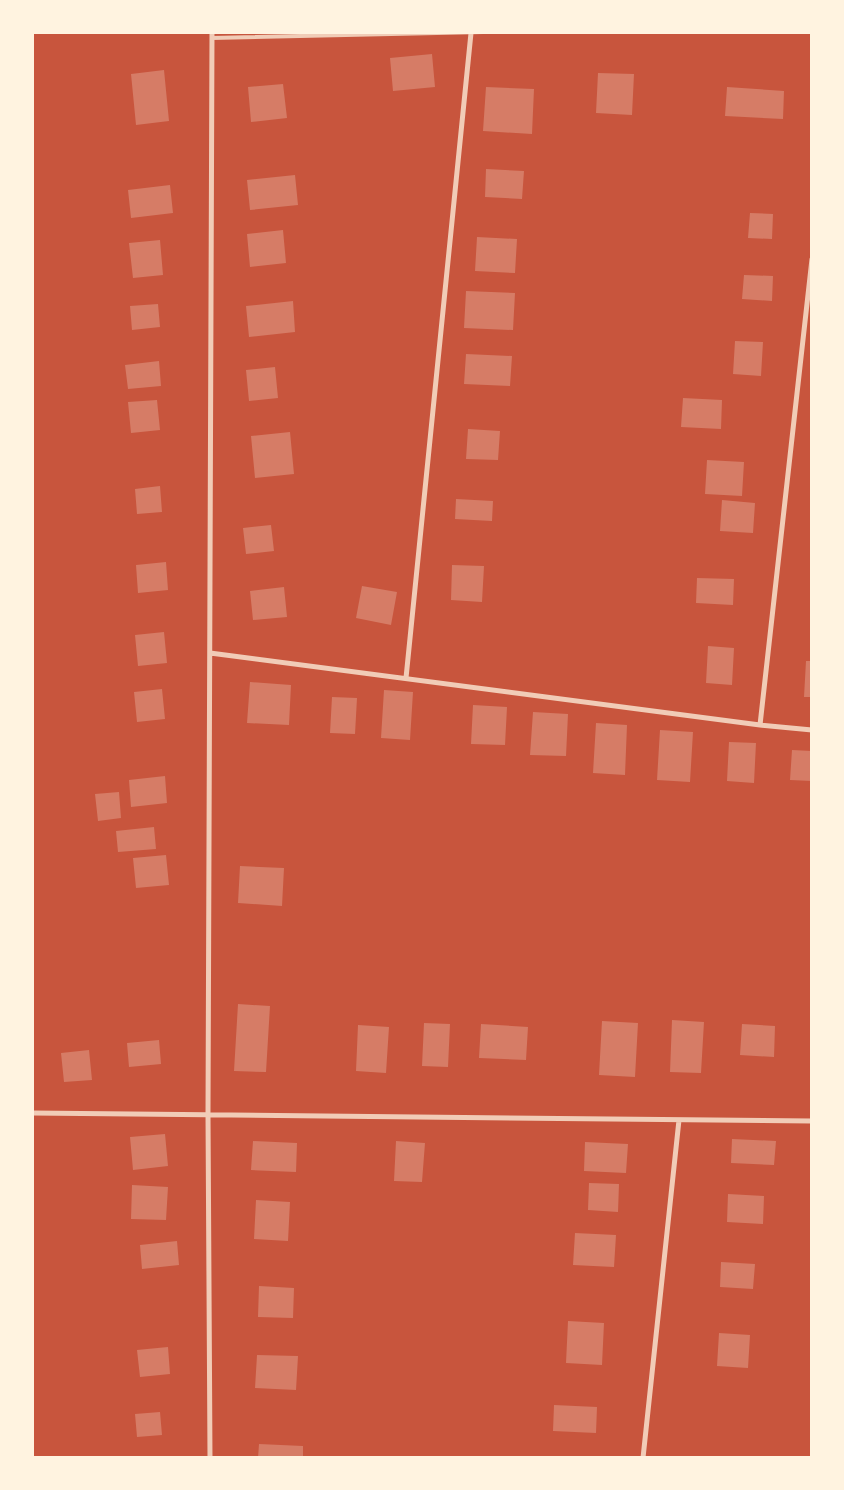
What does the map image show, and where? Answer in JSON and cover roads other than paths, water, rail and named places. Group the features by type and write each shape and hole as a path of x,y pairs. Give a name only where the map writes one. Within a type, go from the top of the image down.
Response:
{"street":[{"path":"406,678 471,33"},
{"path":"210,1458 208,1114 212,35"},
{"path":"760,725 812,259"},
{"path":"210,653 760,725 812,730"},
{"path":"32,1113 812,1121"},
{"path":"643,1458 679,1120"}],"lane":[{"path":"212,35 483,32"}]}
